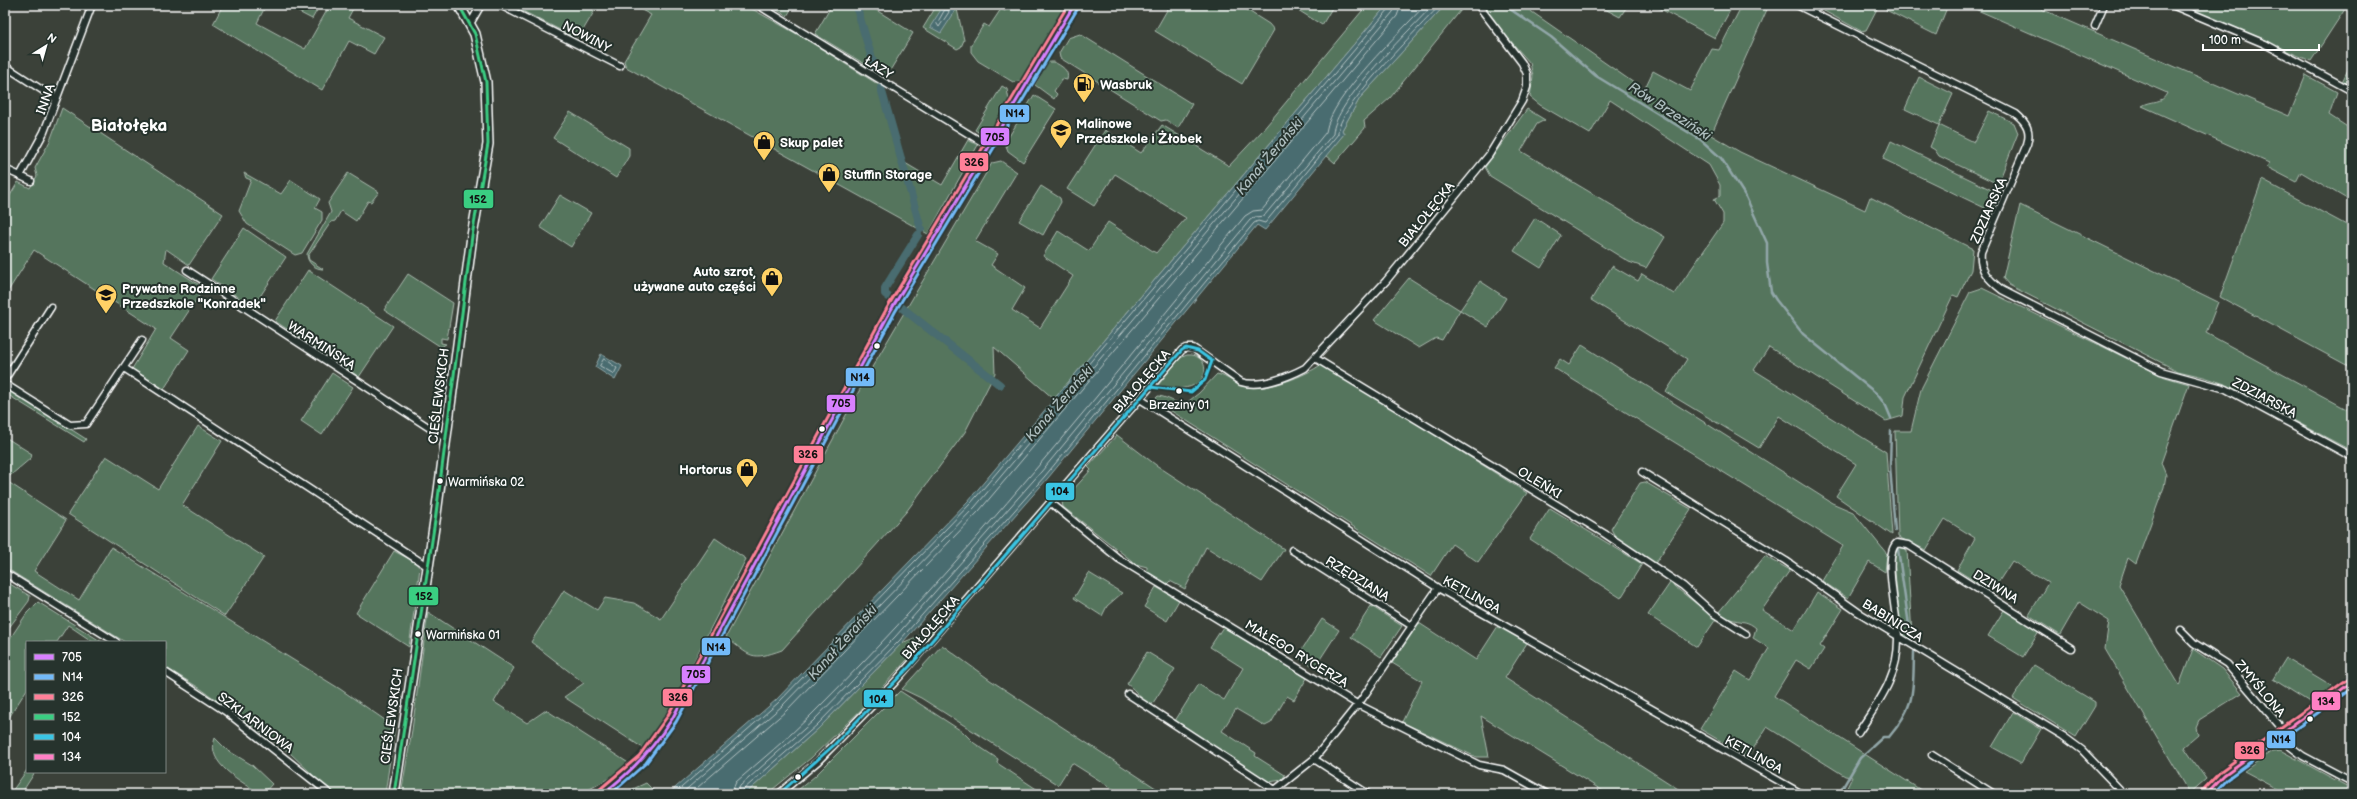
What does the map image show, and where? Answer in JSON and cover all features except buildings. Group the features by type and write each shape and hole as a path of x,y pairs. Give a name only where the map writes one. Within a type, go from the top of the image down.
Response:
{"street":[{"name":"CIEŚLEWSKICH","path":"394,794 445,438 472,236 488,144 486,82 481,53 470,24 459,5"},
{"path":"470,24 481,5"},
{"name":"NOWINY","path":"500,5 620,66"},
{"name":"ŁAZY","path":"758,5 990,147"},
{"path":"602,794 622,781 642,762 660,740 690,688 891,310 1074,5"},
{"name":"BIAŁOŁĘCKA","path":"779,794 818,761 889,688 1186,348 1193,348 1241,382 1249,385 1291,375 1305,368 1386,282 1484,161 1522,100 1527,87 1525,68 1478,5"},
{"name":"ZDZIARSKA","path":"1797,5 2016,114 2024,120 2030,135 1981,252 1980,261 1983,272 1994,284 2002,290 2161,371 2226,389 2352,457"},
{"path":"2095,26 2104,5"},
{"path":"2172,5 2265,44 2352,91"},
{"name":"INNA","path":"20,176 44,132 90,6"},
{"path":"5,66 56,99"},
{"path":"5,169 31,182"},
{"name":"WARMIŃSKA","path":"187,270 445,438"},
{"path":"5,379 51,307"},
{"path":"5,384 70,425 86,424 142,340"},
{"name":"OLEŃKI","path":"1315,358 1605,534 1683,586 1713,613 1746,634"},
{"path":"124,368 427,566"},
{"name":"KETLINGA","path":"1140,399 1438,588 1802,794"},
{"name":"BABINICZA","path":"1642,472 1786,562 1819,586 1898,636 2063,736 2082,750 2124,794"},
{"name":"MAŁEGO RYCERZA","path":"1051,503 1132,567 1357,704 1479,765 1504,770 1547,794"},
{"name":"DZIWNA","path":"1898,636 1891,580 1892,548 1900,542 1908,545 2071,648"},
{"name":"RZĘDZIANA","path":"1292,550 1412,626"},
{"path":"5,573 114,641"},
{"path":"1128,694 1275,790 1314,759 1357,704 1438,588"},
{"name":"ZMYŚLONA","path":"2182,630 2194,643 2226,664 2282,735 2303,756 2352,782"},
{"path":"1858,733 1893,677 1898,636"},
{"name":"SZKLARNIOWA","path":"166,673 225,711 330,794"},
{"path":"2206,794 2224,775 2282,735 2352,682"},
{"path":"1932,755 1994,794"},
{"path":"1314,759 1368,794"}],"green space":[{"path":"223,5 266,5 257,23 305,49 330,5 355,5 348,18 384,37 374,54 349,41 322,90 213,24"},
{"path":"285,5 320,5 312,19"},
{"path":"511,5 598,5 579,37 570,35"},
{"path":"632,5 646,5 651,8 652,5 745,5 804,38 879,85 900,160 942,185 968,140 978,145 928,234 626,67 624,61 651,15"},
{"path":"768,5 794,5 787,16"},
{"path":"832,5 855,5 873,69 815,34"},
{"path":"858,5 868,5 913,33 886,77 877,72"},
{"path":"937,5 956,5 964,40 961,47 957,49 923,28"},
{"path":"1010,5 1067,5 1024,76 1019,81 1013,82 978,61 971,52 971,45 984,24 989,27 1001,9 1005,11"},
{"path":"1170,5 1239,5 1269,24 1274,30 1242,84 1155,31"},
{"path":"1290,5 1328,5 1332,8 1322,25"},
{"path":"1367,5 1387,5 1054,399 994,347 995,373 965,432 906,512 782,650 764,655 752,655 741,649 726,637 871,369 992,163 1001,161 1017,172 975,241 998,254 991,265 1025,288 1012,310 1040,328 1073,276 1043,256 1058,231 1089,251 1108,222 1156,253 1186,218 1115,174 1094,206 1067,189 1105,130 1141,153 1162,125 1229,166 1262,131"},
{"path":"1445,5 1465,5 1390,98 1364,121 1365,128 1335,163 1326,155 1344,134 1342,130 1360,98"},
{"path":"1482,5 1522,5 1644,90 1653,71 1690,91 1712,49 1719,50 1742,5 1769,5 1711,135 1740,152 1865,210 1870,197 1973,249 1971,270 1958,297 1953,295 1905,397 1903,416 1886,421 1769,347 1754,370 1886,452 1892,535 1836,496 1856,464 1779,416 1759,448 1666,392 1687,359 1591,300 1612,266 1638,281 1642,274 1674,294 1723,223 1723,214 1714,199 1720,196 1720,185 1709,165 1610,100 1590,134 1540,105 1530,97 1533,76 1530,63 1485,12"},
{"path":"1597,5 1628,5 1620,17"},
{"path":"1653,5 1733,5 1715,38"},
{"path":"1813,5 1879,5 1866,30 1861,31"},
{"path":"1889,5 1948,5 1936,35 1886,10"},
{"path":"1966,5 2032,5 2289,116 2306,75 2337,92 2329,115 2352,130 2352,202 2301,172 2296,182 2267,167 2269,163 2142,106 2163,99 2167,93"},
{"path":"2178,5 2352,5 2352,9 2347,6 2311,61"},
{"path":"1080,34 1192,104 1178,128 1166,120 1161,121 1060,58 1059,53 1068,38"},
{"path":"2352,61 2352,87 2342,82"},
{"path":"1048,62 1054,62 1059,65 1066,71 1068,77 1067,80 1062,79 1054,91 1057,94 1054,99 1035,85"},
{"path":"1919,77 1953,94 1939,125 1905,109"},
{"path":"1002,86 1007,89 1009,101 987,138 975,130"},
{"path":"1034,95 1056,109 1023,162 1008,151 1005,143"},
{"path":"62,108 223,214 189,265 166,249 164,262 204,288 171,338 189,350 164,389 132,369 156,329 34,250 5,296 5,204 18,182 30,188 37,176 35,168 50,141"},
{"path":"1527,109 1545,120 1537,124 1521,151 1665,237 1646,268 1629,262 1490,176 1485,167"},
{"path":"1989,111 2014,123 2018,133 1998,184 1939,156 1935,150 1930,147 1939,125 1974,142"},
{"path":"570,112 629,148 629,156 616,178 553,138"},
{"path":"1891,141 2000,194 1991,211 1883,159"},
{"path":"244,173 281,194 291,180 320,199 315,208 322,212 322,220 302,253 295,255 247,224 239,211 251,180 246,178"},
{"path":"348,173 379,192 371,202 368,201 356,221 341,211 335,221 331,222 308,256 309,260 323,269 317,268 310,263 307,257 307,254 331,212 328,203"},
{"path":"2262,180 2352,228 2352,368 2220,297"},
{"path":"1041,186 1060,198 1061,202 1043,235 1019,221"},
{"path":"560,195 591,213 571,247 540,227"},
{"path":"2020,205 2218,302 2206,333 2352,412 2352,451 2225,384 2178,371 2009,285 2003,278"},
{"path":"1535,218 1561,235 1541,268 1514,251"},
{"path":"244,228 286,257 253,307 211,279"},
{"path":"308,270 393,326 359,377 275,321"},
{"path":"408,274 453,303 447,339 441,338 441,343 446,344 441,347 384,310"},
{"path":"1409,278 1460,310 1442,340 1436,338 1419,348 1374,320"},
{"path":"1480,281 1506,298 1488,327 1460,310"},
{"path":"1982,288 2165,377 2189,384 2161,463 2166,475 2164,487 2136,564 2128,558 2119,585 2179,686 2193,649 2222,669 2242,693 2199,720 2196,727 2198,735 2184,747 2206,779 2190,793 2105,649 2109,621 2079,602 2060,635 2029,615 2048,583 2012,561 1992,592 1957,570 1975,538 1945,519 1926,550 1898,537 1895,431 1911,431 1921,389 1970,292"},
{"path":"1582,345 1832,503 1853,512 1887,554 1885,572 1869,562 1848,598 1822,581 1843,546 1554,368 1560,359 1569,365"},
{"path":"1187,355 1196,356 1202,361 1205,368 1204,375 1199,382 1190,387 1176,388 1158,385 1180,358"},
{"path":"1322,364 1527,493 1478,562 1452,544 1431,576 1154,400 1158,396 1185,404 1199,393 1217,374 1243,386 1256,388 1286,382 1315,369"},
{"path":"332,373 353,387 322,435 301,421"},
{"path":"5,387 86,439 84,442 5,393"},
{"path":"198,426 222,441 182,505 264,557 225,616 68,514 106,456 158,489"},
{"path":"1117,435 1156,465 1284,549 1262,582 1206,547 1185,589 1170,581 1167,584 1147,572 1147,567 1136,564 1063,507 1062,502 1091,470 1088,467"},
{"path":"5,437 32,454 31,458 5,480"},
{"path":"5,480 66,520 34,571 79,600 111,547 340,689 395,727 385,794 333,794 290,753 201,689 166,668 166,641 123,641 5,567"},
{"path":"1645,482 1691,509 1654,565 1616,538 1611,529 1640,483"},
{"path":"1550,508 1642,564 1621,598 1530,539"},
{"path":"715,538 746,559 683,682 646,750 564,697 584,683 531,642 564,590 597,610 605,598 634,603 661,619"},
{"path":"1900,546 1907,550 1912,636 1909,640 1901,637 1894,561 1895,552"},
{"path":"394,551 415,562 420,568 409,647 356,613"},
{"path":"1765,556 1790,570 1762,610 1794,630 1817,592 1843,609 1820,646 1824,649 1811,669 1796,660 1774,696 1927,794 1844,794 1852,777 1845,776 1767,727 1748,757 1700,729 1736,671 1750,680 1769,648 1753,638 1756,628 1745,622 1730,619 1718,613"},
{"path":"1089,573 1122,593 1107,606 1102,616 1074,598"},
{"path":"5,581 30,596 29,601 5,633"},
{"path":"1670,583 1716,619 1697,647 1648,615"},
{"path":"1156,587 1179,600 1167,621 1144,607"},
{"path":"38,602 100,641 92,641 68,625 58,641 26,641 26,691 5,724 5,646 27,613"},
{"path":"1371,606 1402,626 1381,657 1351,637"},
{"path":"2004,610 2039,631 2023,657 1988,636"},
{"path":"428,612 514,668 494,702 527,723 546,710 630,764 622,771 581,794 401,794 412,730"},
{"path":"1322,619 1339,630 1315,667 1297,657"},
{"path":"1419,623 1476,660 1498,626 1527,643 1505,678 1686,794 1608,794 1481,716 1489,757 1476,757 1402,722 1422,681 1392,663"},
{"path":"1223,627 1307,678 1294,700 1287,696 1271,723 1265,726 1236,709 1222,731 1256,753 1255,756 1285,775 1282,780 1269,782 1175,721 1198,684 1224,700 1243,668 1210,647"},
{"path":"935,629 866,705 811,758 767,794 745,794 819,728 902,643"},
{"path":"942,645 990,680 1165,794 1121,794 1072,763 1058,785 921,698 902,689"},
{"path":"1147,652 1175,669 1151,706 1127,684"},
{"path":"2286,658 2334,687 2311,703 2273,679"},
{"path":"2034,665 2095,702 2095,706 2076,737 2013,698"},
{"path":"900,691 963,732 974,743 998,759 997,763 1044,794 949,794 939,788 937,794 793,794 815,776"},
{"path":"2013,712 2041,729 2021,763 1992,747"},
{"path":"215,738 227,750 252,765 272,784 263,794 260,794 235,777 220,764 215,756 213,747"},
{"path":"2280,750 2352,789 2352,794 2287,794 2244,771 2272,751"},
{"path":"26,771 26,773 34,773 21,794 10,794"},
{"path":"646,783 657,794 622,794"}],"water":[{"path":"944,5 956,10 941,33 930,27"},
{"name":"Kanał Żerański","path":"1387,5 1445,5 1360,98 1342,130 1344,134 1265,230 1257,225 1048,478 902,643 819,728 745,794 668,794 776,700 968,501"},
{"path":"601,354 622,366 615,380 595,367"}],"waterway":[{"path":"856,5 876,72"},
{"name":"Rów Brzeziński","path":"1504,5 1551,37 1596,76 1701,140 1721,158 1746,197 1767,243 1767,263 1771,292 1776,300 1803,334 1877,394 1886,406 1891,418"},
{"path":"881,88 921,229"},
{"path":"890,298 885,294 885,288 918,235"},
{"path":"901,307 1000,385"},
{"name":"Rów Brzeziński","path":"1891,431 1890,466 1895,531"},
{"name":"Rów Brzeziński","path":"1898,549 1911,639"},
{"name":"Rów Brzeziński","path":"1839,794 1860,758 1883,737 1889,737 1904,716 1909,706 1913,688 1914,652"}],"transit line":[{"name":"152","path":"394,794 436,514 472,236 488,144 486,82 475,34 459,5"},
{"name":"326","path":"599,790 639,756 667,717 887,308 1068,5"},
{"name":"705","path":"602,794 632,769 649,751 672,719 891,310 1074,5"},
{"name":"N14","path":"611,794 646,763 676,722 895,312 1078,8"},
{"name":"104","path":"1186,348 1198,351 1212,361 1205,380 1191,392 1150,387 1182,350 1186,348"},
{"name":"104","path":"779,794 834,745 910,666 1150,387"},
{"name":"326","path":"2202,791 2221,771 2349,678"},
{"name":"134","path":"2206,794 2224,775 2352,682"},
{"name":"N14","path":"2213,794 2227,779 2352,688"}],"place":[{"name":"Wasbruk","path":"1084,104"},
{"name":"Malinowe Przedszkole i Żłobek","path":"1061,150"},
{"name":"Skup palet","path":"764,162"},
{"name":"Stuffin Storage","path":"829,194"},
{"name":"Auto szrot, używane auto części","path":"772,298"},
{"name":"Prywatne Rodzinne Przedszkole \"Konradek\"","path":"106,314"},
{"name":"Brzeziny 01","path":"1179,391"},
{"name":"Warmińska 02","path":"440,481"},
{"name":"Hortorus","path":"747,488"},
{"name":"Warmińska 01","path":"418,634"}],"district":[{"name":"Białołęka","path":"129,125"}]}
